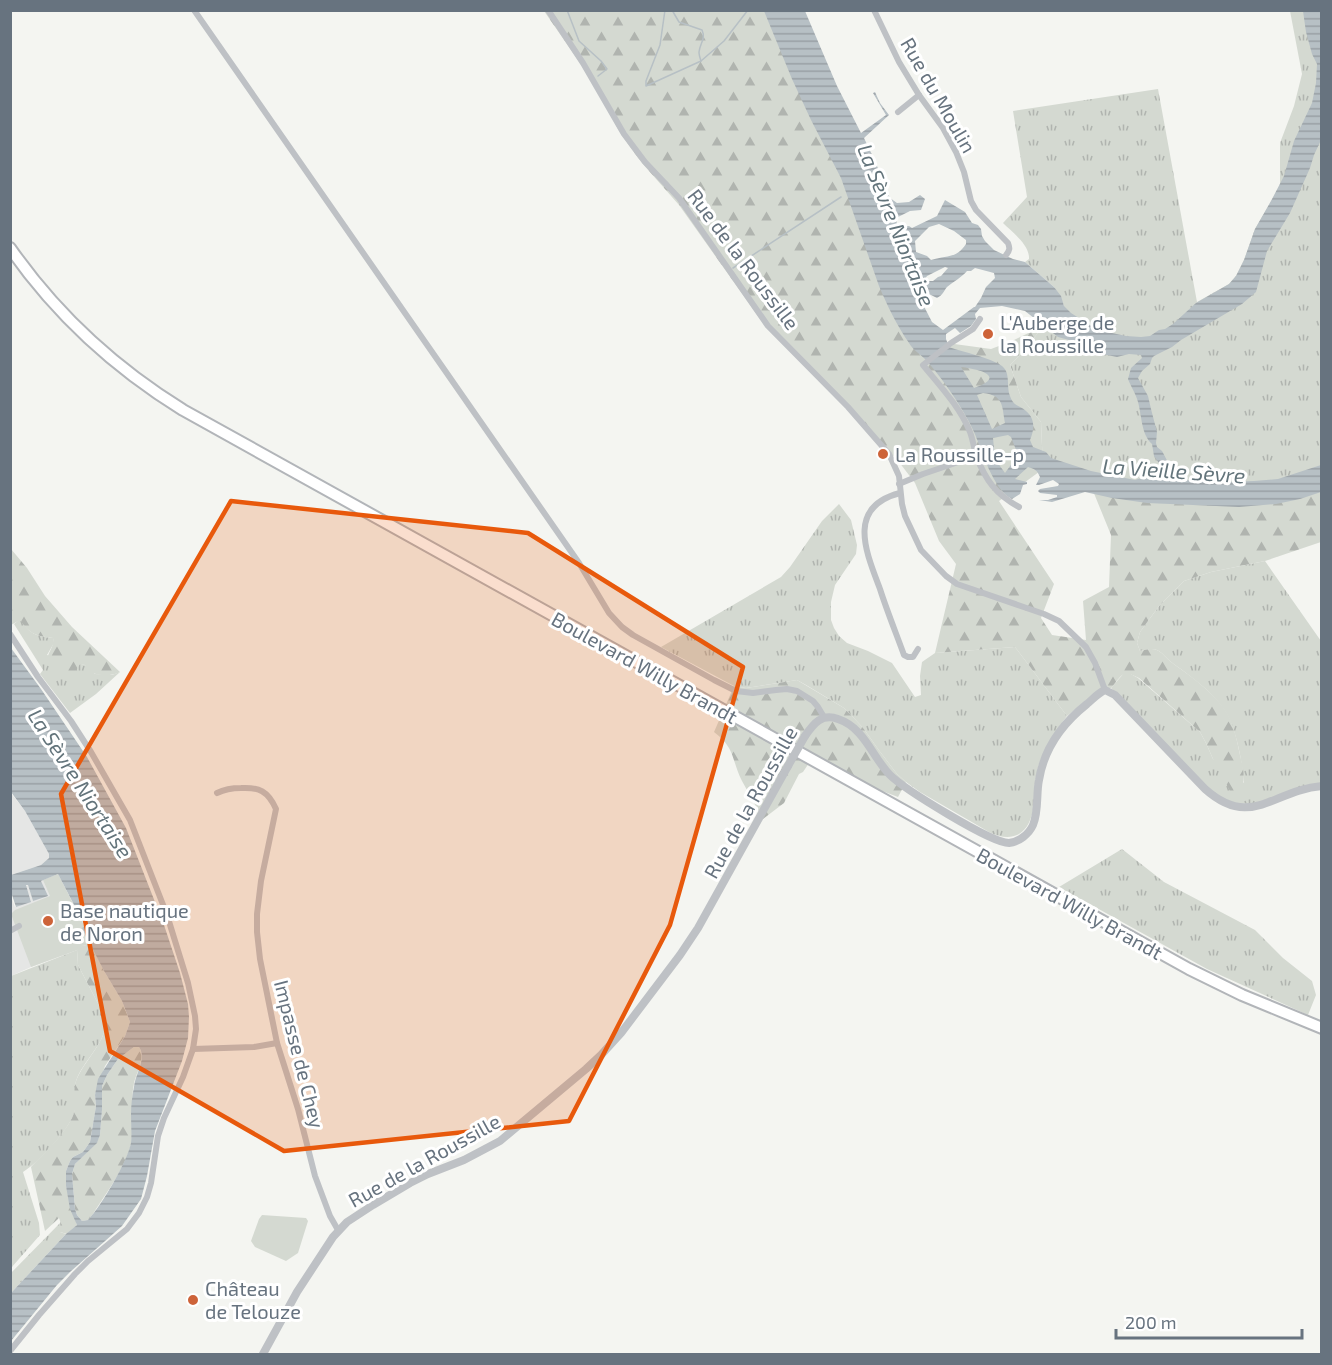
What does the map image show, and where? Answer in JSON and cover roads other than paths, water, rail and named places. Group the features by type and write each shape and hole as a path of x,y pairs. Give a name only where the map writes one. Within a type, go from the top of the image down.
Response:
{"main road":[{"name":"Boulevard Willy Brandt","path":"10,248 39,285 86,336 139,381 183,410 1182,965 1242,995 1322,1028"}],"street":[{"path":"194,10 579,563 609,613 615,621 633,635 726,687 745,693 787,689 797,691 813,700 824,717 841,720 862,735 888,773 903,787 1001,842 1010,843 1023,837 1032,827 1040,772 1048,751 1061,729 1105,690 1115,695 1205,789 1226,805 1249,808 1290,793 1322,786"},
{"name":"Rue de la Roussille","path":"548,10 634,148 679,198 768,326 848,407 889,454 898,476 902,504 921,550 933,564 957,584 1059,621 1086,647 1105,690"},
{"name":"Rue du Moulin","path":"874,10 899,62 944,128 964,172 971,201 976,210 1010,246 1006,255"},
{"path":"898,112 920,95"},
{"path":"980,318 973,329 923,364 953,403 970,432 976,456 985,475 1005,499 1019,507"},
{"path":"899,484 976,456"},
{"path":"900,493 881,500 872,510 864,528 865,543 904,655 913,657 918,649"},
{"path":"10,634 91,752 130,820 167,915 188,983 196,1029 193,1049 158,1136 152,1183 139,1213 127,1228 75,1274 10,1351"},
{"name":"Rue de la Roussille","path":"263,1354 297,1292 338,1230 355,1216 410,1183 464,1160 500,1141 601,1055 642,1006 698,928 805,736 816,721 824,717"},
{"name":"Impasse de Chey","path":"217,793 232,788 256,788 269,798 276,808 261,881 257,914 257,933 263,975 277,1043 298,1109 315,1176 330,1216 338,1230"},
{"path":"10,931 19,926"},
{"path":"193,1049 254,1047 277,1043"}],"water":[{"path":"764,11 805,11 837,86 861,133 886,115 873,93 875,92 889,115 864,138 890,198 897,203 909,202 920,195 925,199 921,210 910,211 896,218 897,225 912,228 937,216 945,200 965,212 972,223 978,225 985,241 994,250 1025,262 1054,287 1061,296 1064,306 1071,313 1098,330 1126,336 1150,336 1173,324 1196,303 1229,284 1236,276 1255,229 1284,176 1294,141 1312,103 1317,64 1306,32 1303,11 1321,11 1321,140 1290,213 1267,251 1256,292 1242,304 1154,356 1138,378 1148,396 1157,432 1157,447 1162,451 1170,466 1188,480 1224,482 1278,479 1321,465 1321,492 1276,504 1239,507 1147,503 1085,492 1052,502 1039,500 1048,500 1057,495 1038,491 1059,484 1053,480 1036,485 1040,477 1036,470 1028,467 1015,479 1027,482 1023,485 1020,494 1012,499 1005,494 994,479 959,404 931,366 911,345 892,315 879,286 841,178 792,79","holes":["939,224 954,231 966,240 966,244 955,254 931,260 916,252 915,241 929,227","945,267 948,268 933,281 925,279","975,268 994,273 995,278 986,287 975,307 943,330 932,322 912,283 922,283 929,294 937,298 967,271","1002,306 1025,311 1058,337 1097,353 1117,357 1129,354 1141,355 1142,358 1131,368 1128,379 1137,399 1146,435 1152,444 1154,456 1161,466 1160,470 1135,480 1091,471 1051,458 1046,452 1033,447 1030,440 1033,421 1029,414 1012,400 1005,369 991,360 949,347 946,334 955,328 960,333 971,326 976,319 975,314 980,308","961,367 987,374 989,380 974,388","990,394 1001,403 1005,423 992,429 977,395","1008,435 1018,455 1005,473 995,459 993,438"]},
{"name":"La Sèvre Niortaise","path":"11,648 87,757 126,828 180,973 189,1017 188,1038 182,1061 155,1131 141,1199 122,1226 57,1285 11,1341 11,1293 77,1225 70,1209 66,1171 73,1157 83,1152 90,1142 98,1079 125,1036 130,1022 122,1001 82,928 85,926 58,874 41,881 48,896 33,901 28,885 26,885 31,902 16,907 11,892 11,875 41,865 49,858 49,854 25,811 11,792","holes":["134,1047 139,1047 142,1056 132,1097 129,1151 100,1204 88,1220 82,1221 75,1209 72,1174 75,1164 97,1143 100,1135 102,1086 107,1075 118,1059"]}],"waterway":[{"path":"567,10 579,41 607,69 598,76"},
{"path":"665,10 660,45 646,86 701,61 724,41 748,10"},
{"path":"672,10 679,22 702,30 703,39 699,52 701,61"},
{"path":"733,268 841,197"}],"place":[{"name":"L'Auberge de la Roussille","path":"988,334"},
{"name":"La Roussille-p","path":"883,454"},
{"name":"Base nautique de Noron","path":"48,921"},
{"name":"Château de Telouze","path":"193,1300"}],"water label":[{"name":"La Vieille Sèvre","path":"1174,470"}]}
